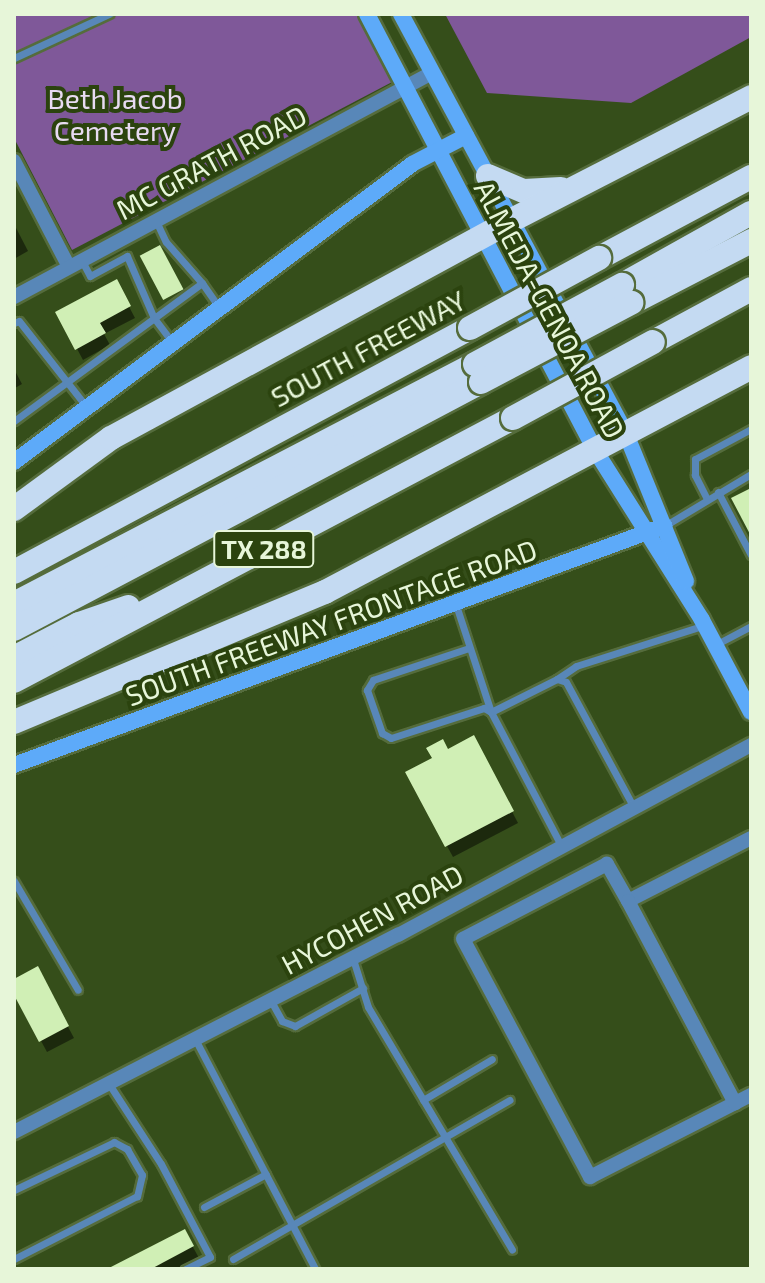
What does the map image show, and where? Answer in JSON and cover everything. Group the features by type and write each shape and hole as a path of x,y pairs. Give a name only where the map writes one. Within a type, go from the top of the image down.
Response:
{"highway":[{"path":"14,509 111,438 483,235 751,97"},
{"path":"488,176 524,191 579,185"},
{"name":"SOUTH FREEWAY","path":"14,572 751,177"},
{"path":"627,294 751,213"},
{"path":"14,629 627,294 751,241"},
{"name":"TX 288","path":"14,681 751,289"},
{"path":"14,722 325,592 751,367"},
{"path":"15,603 478,373"},
{"path":"15,603 230,457"},
{"path":"14,658 79,624 210,578"}],"main road":[{"name":"ALMEDA-GENOA ROAD","path":"367,14 595,450 703,623 751,712"},
{"name":"ALMEDA-GENOA ROAD","path":"401,14 626,434 703,623"},
{"path":"14,462 412,164 466,136"},
{"name":"SOUTH FREEWAY FRONTAGE ROAD","path":"14,765 648,535 664,526"}],"street":[{"name":"MC GRATH ROAD","path":"14,297 432,73"},
{"path":"14,161 76,264"},
{"name":"HYCOHEN ROAD","path":"14,1132 353,959 751,745"},
{"path":"628,901 751,838"},
{"path":"735,1103 607,864 463,939 590,1177 751,1095"}],"lane":[{"path":"14,58 109,14"},
{"path":"156,221 166,242 220,309"},
{"path":"76,264 90,276 127,256 154,318 174,344"},
{"path":"14,421 202,283"},
{"path":"14,323 19,321 87,408"},
{"path":"707,499 695,475 695,459 751,429"},
{"path":"664,526 751,474"},
{"path":"718,492 751,555"},
{"path":"456,605 491,712 562,847"},
{"path":"491,712 576,666 703,623"},
{"path":"715,645 751,626"},
{"path":"469,648 373,680 367,690 382,733 391,738 484,708 491,712"},
{"path":"557,679 566,682 634,808"},
{"path":"14,881 78,990"},
{"path":"353,959 368,1007 512,1250"},
{"path":"271,1001 282,1021 295,1026 363,988"},
{"path":"195,1039 315,1269"},
{"path":"423,1100 492,1059"},
{"path":"108,1083 147,1140 210,1257 185,1269"},
{"path":"233,1259 293,1228 510,1100"},
{"path":"14,1190 114,1142 127,1149 142,1175 137,1196 14,1259"},
{"path":"204,1207 266,1174"}],"green space":[{"name":"Beth Jacob Cemetery","path":"14,14 359,14 394,81 72,250 14,138"},
{"path":"445,14 751,14 751,37 631,103 487,93"}],"building":[{"path":"160,245 183,289 163,300 140,256"},
{"path":"117,279 131,306 100,323 106,333 75,350 55,312"},
{"path":"751,488 751,536 731,498"},
{"path":"474,735 514,811 445,847 405,772 432,758 426,748 443,739 448,749"},
{"path":"38,966 69,1026 39,1042 14,995 14,979"},
{"path":"185,1229 194,1246 151,1269 107,1269"}]}
